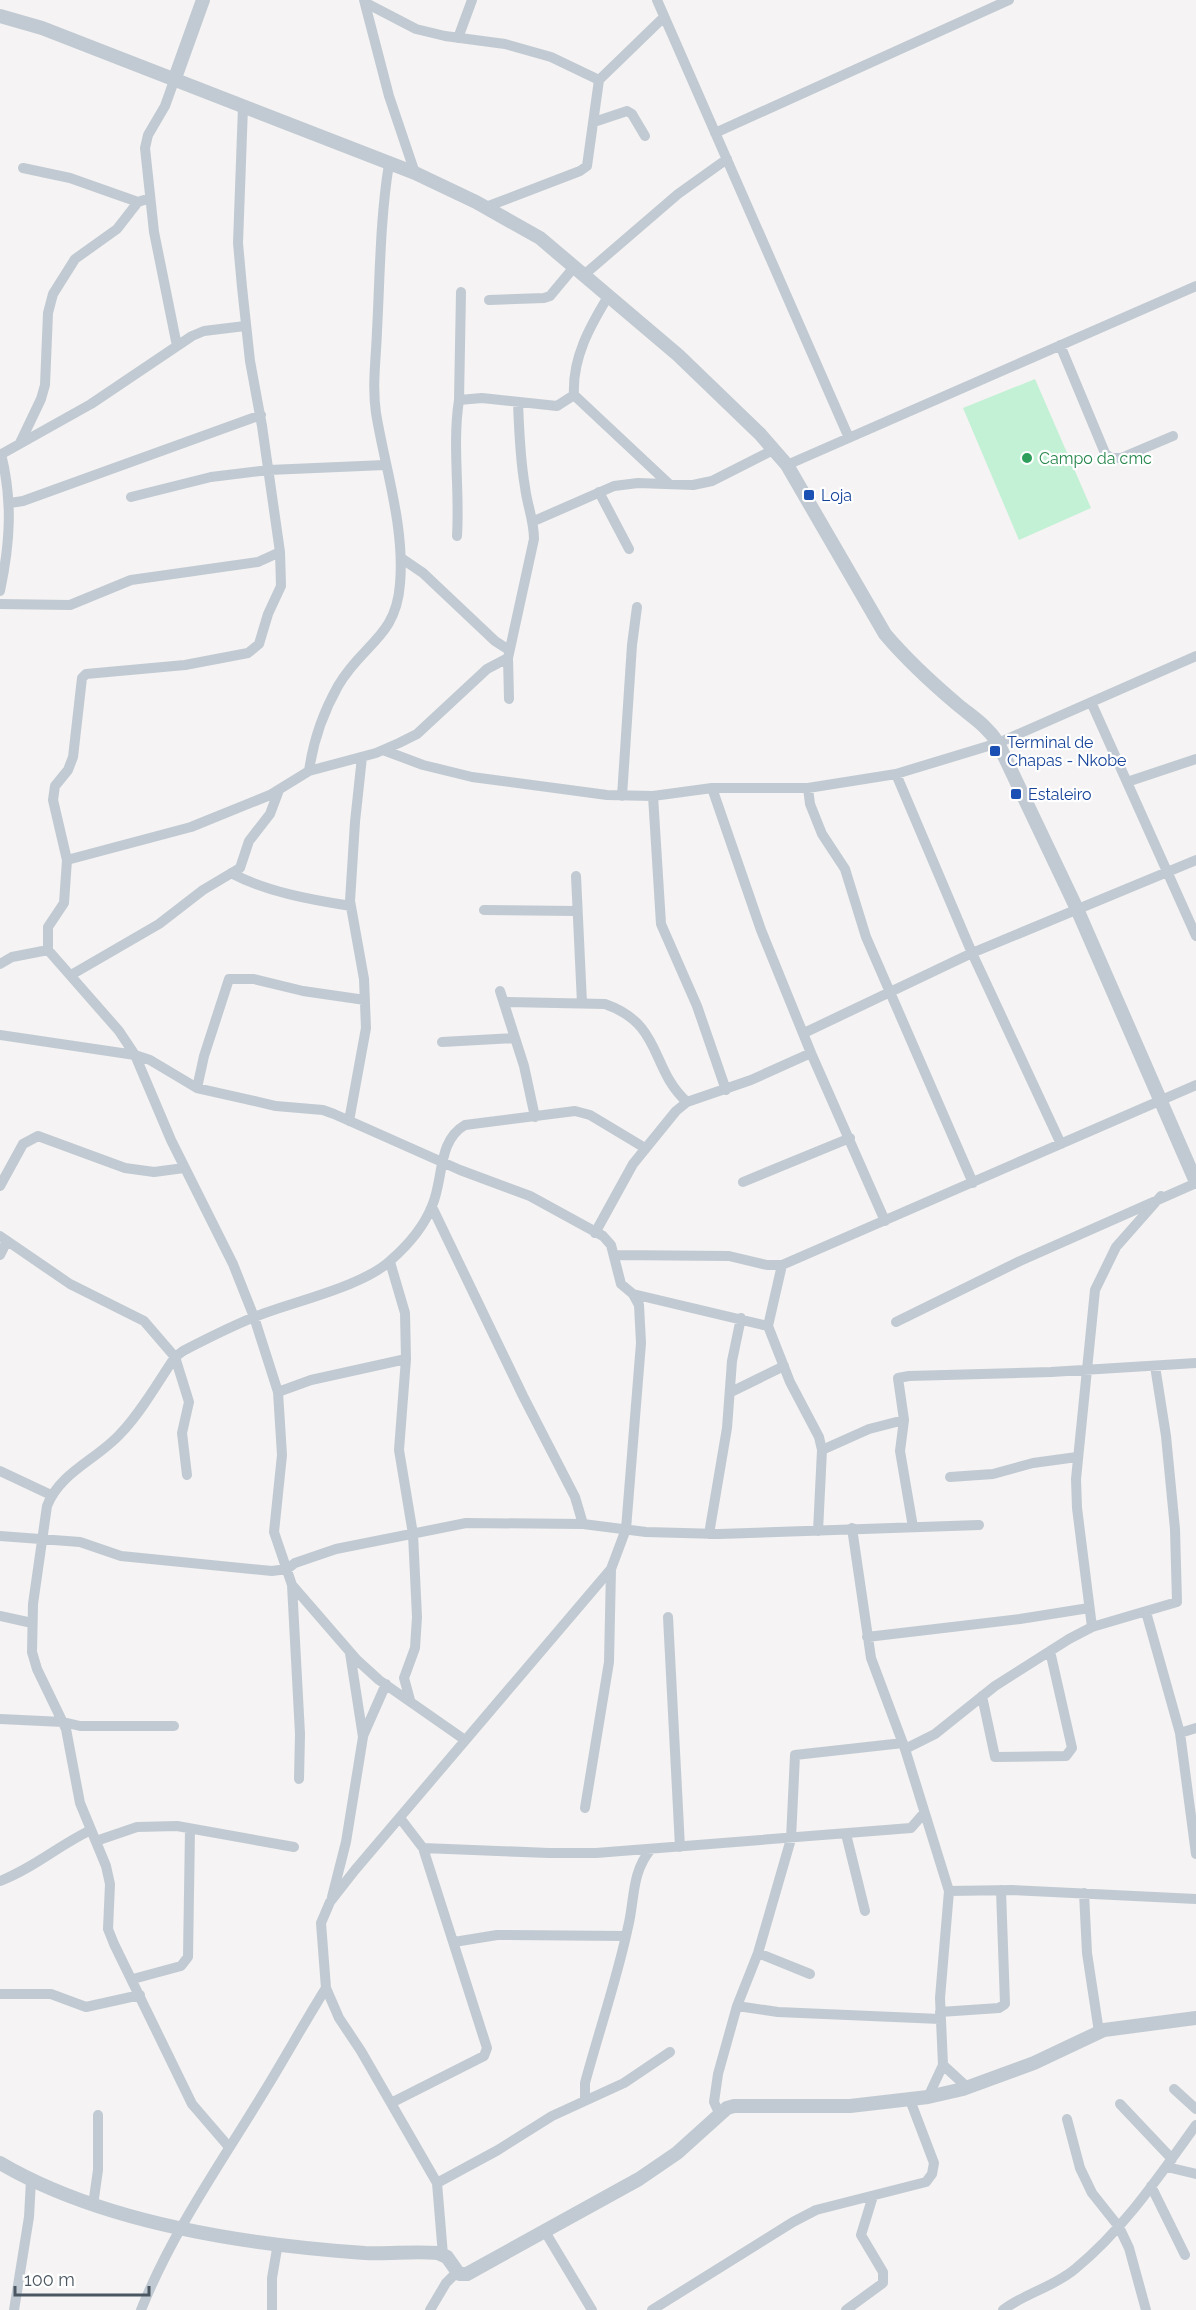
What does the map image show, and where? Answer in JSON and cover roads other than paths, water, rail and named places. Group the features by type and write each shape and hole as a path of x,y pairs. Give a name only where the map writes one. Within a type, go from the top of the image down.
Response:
{"street":[{"path":"177,346 143,200 146,141 165,106 203,0"},
{"path":"458,38 472,0"},
{"path":"657,0 849,438"},
{"path":"715,133 1008,0"},
{"path":"365,2 416,29 458,38 505,44 551,57 599,80"},
{"path":"365,2 380,67 415,173"},
{"path":"0,16 42,28 175,78 243,107 415,173 486,207 540,238 609,295 740,413 787,465 885,634 905,657 983,723 998,743 1077,909 1193,1167 1196,1183 1161,1196 896,1322"},
{"path":"486,207 584,168 588,161 599,80 664,16"},
{"path":"243,107 238,243 245,326 261,415 280,552 281,586 268,614 259,644 248,653 185,665 86,674 82,678 73,757 68,770 55,786 53,800 67,860 63,903 48,927 48,950 118,1031 135,1055 184,1168 233,1264 254,1317 278,1392 282,1455 273,1532 292,1585 300,1734 299,1779"},
{"path":"594,122 627,111 632,114 645,135"},
{"path":"489,300 550,296 678,194 727,159"},
{"path":"309,771 317,738 339,685 357,660 385,632 393,618 400,584 401,558 374,391 379,279 389,164"},
{"path":"23,168 70,178 143,200"},
{"path":"20,443 41,399 45,385 48,313 53,294 75,259 117,230 143,200"},
{"path":"787,465 1196,286"},
{"path":"457,536 459,504 455,424 459,400 461,292"},
{"path":"609,295 593,321 580,352 574,374 574,395 669,484"},
{"path":"0,591 9,533 10,503 8,482 1,455 92,404 177,346 204,331 245,326"},
{"path":"1060,345 1105,453 1111,458 1121,458 1173,436"},
{"path":"459,400 482,398 557,406 574,395"},
{"path":"509,699 509,654 530,564 534,521 526,498 518,402"},
{"path":"10,503 23,501 261,415"},
{"path":"534,521 599,492 627,483 693,485 712,482 773,450"},
{"path":"130,497 211,477 268,470 385,465"},
{"path":"599,492 629,549"},
{"path":"0,604 70,605 131,580 258,562 280,552"},
{"path":"401,558 423,573 509,654"},
{"path":"622,796 632,645 637,607"},
{"path":"67,860 191,827 279,790 309,771 383,750 417,735 487,669 509,654"},
{"path":"383,750 423,765 472,777 622,796 653,796 712,788 808,788 896,774 998,743 1196,656"},
{"path":"1091,702 1196,936"},
{"path":"349,1121 366,1028 365,1000 351,906 352,851 362,757"},
{"path":"1127,782 1196,759"},
{"path":"896,774 972,952 1061,1144"},
{"path":"712,788 761,930 811,1053 885,1221"},
{"path":"808,788 810,804 822,834 845,869 866,937 973,1183"},
{"path":"71,975 159,924 240,868 249,841 270,814 279,790"},
{"path":"653,796 661,924 697,1006 726,1090"},
{"path":"804,1033 972,952 1166,870 1196,860"},
{"path":"231,873 243,879 297,895 351,906"},
{"path":"576,876 582,1003"},
{"path":"484,910 576,911"},
{"path":"0,964 12,957 48,950"},
{"path":"197,1088 204,1056 229,979 254,979 303,991 365,1000"},
{"path":"500,991 524,1066 535,1117"},
{"path":"504,1002 605,1004 615,1007 649,1035 668,1081 687,1102"},
{"path":"0,1035 135,1055 150,1060 197,1088 276,1106 323,1110 460,1170 537,1200 603,1236 610,1245 621,1284 633,1294 639,1305 641,1342 626,1529 611,1569 609,1662 585,1808"},
{"path":"442,1042 515,1038"},
{"path":"595,1233 615,1193 645,1148 676,1111 687,1102 726,1090 811,1053"},
{"path":"614,1255 729,1256 767,1265 782,1265 1196,1085"},
{"path":"229,2147 192,2104 108,1929 110,1884 96,1841 80,1803 63,1722 37,1670 32,1652 36,1574 44,1538 47,1506 51,1495 74,1472 123,1431 175,1357 183,1351 254,1317 362,1278 390,1262 420,1227 432,1207 451,1135 465,1125 583,1112 645,1148"},
{"path":"0,1186 23,1144 38,1136 125,1168 154,1172 184,1168"},
{"path":"743,1182 850,1138"},
{"path":"440,1181 460,1170"},
{"path":"1092,1627 1077,1508 1077,1457 1095,1290 1116,1247 1161,1196"},
{"path":"432,1207 522,1396 575,1497 583,1524"},
{"path":"0,1255 3,1238 78,1288 144,1321 175,1357 189,1402 182,1433 187,1475"},
{"path":"390,1262 404,1303 406,1359 399,1450 412,1534 417,1627 415,1648 404,1678 410,1701"},
{"path":"782,1265 768,1326 784,1366 819,1437 822,1450 818,1531"},
{"path":"633,1294 768,1326"},
{"path":"709,1534 731,1392 732,1360 741,1318"},
{"path":"278,1392 311,1380 406,1359"},
{"path":"913,1527 900,1451 904,1420 897,1382 902,1377 1196,1363"},
{"path":"731,1392 784,1366"},
{"path":"720,2115 714,2102 714,2093 737,2006 758,1953 791,1839 795,1755 904,1746 935,1734 982,1696 1050,1651 1092,1627 1170,1606 1177,1602 1179,1596 1166,1436 1155,1366"},
{"path":"822,1450 869,1429 904,1420"},
{"path":"950,1477 993,1473 1033,1463 1077,1457"},
{"path":"0,1471 51,1495"},
{"path":"0,1536 80,1542 121,1556 264,1571 287,1569 295,1563 336,1549 466,1523 583,1524 646,1532 709,1534 979,1525"},
{"path":"852,1528 871,1658 904,1746 949,1891 940,2015 943,2065 928,2097"},
{"path":"330,1902 611,1569"},
{"path":"292,1585 350,1653 388,1685 465,1740"},
{"path":"867,1637 992,1623 1089,1608"},
{"path":"1146,1612 1160,1654 1180,1733 1196,1854"},
{"path":"0,1616 32,1623"},
{"path":"669,1617 680,1847"},
{"path":"982,1696 995,1757 1066,1756 1072,1748 1050,1651"},
{"path":"350,1653 363,1737"},
{"path":"404,1678 388,1685 363,1737 346,1842 330,1902 321,1923 326,1988 339,2018 437,2183 442,2255 463,2275 471,2273 544,2230 639,2179 677,2153 720,2115 734,2106 850,2106 928,2097 967,2087 1034,2063 1099,2032 1117,2027 1196,2018"},
{"path":"0,1719 63,1722 80,1726 174,1726"},
{"path":"1180,1733 1196,1728"},
{"path":"423,1848 549,1853 680,1847 911,1828 924,1813"},
{"path":"391,2103 486,2053 454,1942 423,1848 400,1818"},
{"path":"96,1841 137,1827 190,1829 294,1847"},
{"path":"133,1979 181,1966 188,1957 190,1829"},
{"path":"0,1881 28,1870 69,1840 91,1830"},
{"path":"846,1834 865,1911"},
{"path":"585,2098 585,2083 626,1936 635,1877 640,1863 651,1849"},
{"path":"949,1891 1000,1890 1196,1899"},
{"path":"737,2006 778,2012 940,2015 999,2008 1005,2004 1000,1890"},
{"path":"1084,1893 1087,1953 1099,2032"},
{"path":"454,1942 497,1935 626,1936"},
{"path":"758,1953 810,1974"},
{"path":"141,2310 154,2278 209,2177 326,1988"},
{"path":"0,1994 51,1995 86,2007 140,1995"},
{"path":"437,2183 585,2098 624,2083 670,2052"},
{"path":"943,2065 967,2087"},
{"path":"1174,2089 1196,2109"},
{"path":"652,2310 816,2210 926,2182 932,2174 932,2156 910,2100"},
{"path":"1120,2104 1169,2163 1196,2174"},
{"path":"93,2205 98,2170 98,2115"},
{"path":"1067,2119 1080,2168 1092,2193 1119,2227 1129,2248 1146,2310"},
{"path":"1003,2310 1074,2271 1119,2227 1196,2125"},
{"path":"0,2163 31,2180 93,2205 181,2228 278,2243 366,2253 442,2255"},
{"path":"14,2310 29,2217 31,2180"},
{"path":"1151,2187 1185,2255"},
{"path":"846,2310 882,2283 883,2272 861,2235 873,2196"},
{"path":"544,2230 592,2310"},
{"path":"272,2310 272,2278 278,2243"},
{"path":"430,2310 446,2283 458,2272"}],"place":[{"name":"Campo da cmc","path":"1027,458"},
{"name":"Loja","path":"809,495"},
{"name":"Terminal de Chapas - Nkobe","path":"995,751"},
{"name":"Estaleiro","path":"1016,794"}]}
